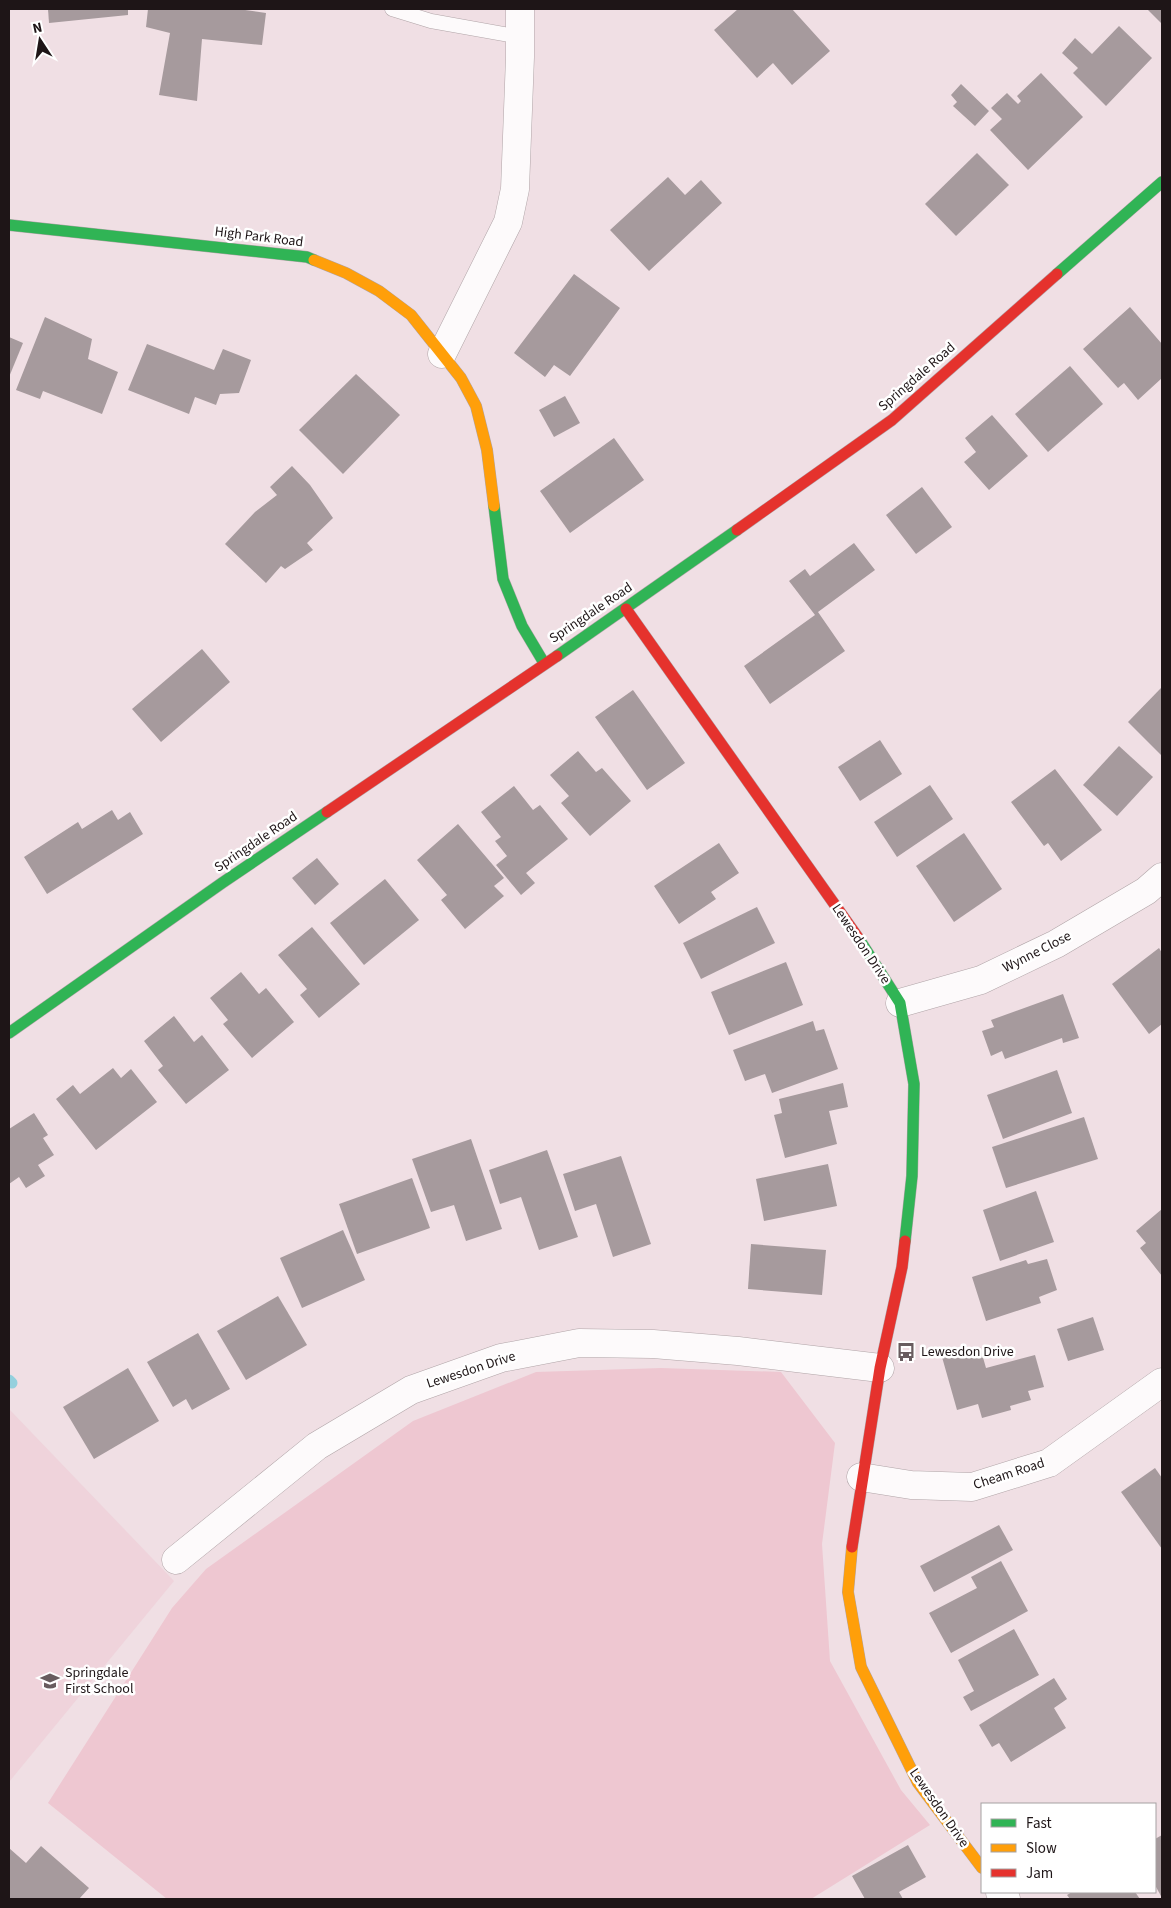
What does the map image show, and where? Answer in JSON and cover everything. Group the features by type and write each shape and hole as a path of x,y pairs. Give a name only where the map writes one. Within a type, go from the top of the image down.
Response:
{"street":[{"path":"442,354 508,222 515,190 520,9"},
{"name":"Springdale Road","path":"9,1033 222,883 626,609 892,420 1162,182"},
{"name":"High Park Road","path":"9,225 307,258 346,273 379,290 411,315 461,378 476,406 487,450 503,578 522,626 544,663"},
{"name":"Lewesdon Drive","path":"626,609 858,937 900,1003 914,1084 912,1176 902,1267 880,1368 861,1478 853,1530 848,1592 861,1667 918,1783 981,1867"},
{"name":"Wynne Close","path":"900,1003 981,980 1056,944 1146,890 1162,876"},
{"name":"Lewesdon Drive","path":"176,1560 317,1446 411,1390 501,1358 579,1344 653,1344 738,1351 880,1368"},
{"name":"Cheam Road","path":"861,1478 911,1484 972,1487 1049,1462 1162,1382"}],"lane":[{"path":"392,9 431,20 520,37"}],"shaded area":[{"path":"661,1368 781,1372 835,1443 822,1544 830,1661 901,1790 930,1825 811,1899 167,1899 48,1803 172,1608 206,1569 413,1421 536,1372"},
{"name":"Springdale First School","path":"9,1409 174,1581 9,1782"}],"building":[{"path":"48,9 128,9 128,15 49,23"},
{"path":"148,9 238,9 266,13 262,45 202,39 197,101 159,95 170,33 146,27"},
{"path":"738,9 792,9 830,51 792,85 773,63 757,78 714,30"},
{"path":"1147,9 1162,9 1162,24"},
{"path":"1119,26 1152,58 1106,106 1073,73 1078,68 1062,53 1075,38 1092,54"},
{"path":"1041,73 1083,117 1028,170 990,130 1002,119 991,108 1007,93 1018,104 1021,101 1017,96"},
{"path":"961,84 989,111 975,126 953,106 957,102 951,95"},
{"path":"977,153 1009,185 956,236 925,204"},
{"path":"668,177 685,195 701,180 722,203 649,271 610,230"},
{"path":"574,274 620,308 570,376 554,365 545,377 514,353"},
{"path":"1130,307 1162,344 1162,378 1138,400 1124,383 1118,388 1083,349"},
{"path":"45,317 92,339 88,359 118,372 102,414 43,391 40,399 16,390"},
{"path":"9,337 23,343 9,377"},
{"path":"147,344 214,370 223,349 251,360 239,393 220,394 216,405 195,397 189,414 128,390"},
{"path":"1070,366 1103,404 1048,452 1015,414"},
{"path":"356,374 400,415 343,474 299,430"},
{"path":"565,396 580,423 554,437 539,410"},
{"path":"992,415 1028,456 989,490 964,462 976,452 965,438"},
{"path":"614,438 644,480 570,533 540,491"},
{"path":"292,466 310,485 333,518 307,543 313,550 285,569 281,566 266,583 225,544 255,512 277,495 270,487"},
{"path":"922,487 952,527 916,554 886,515"},
{"path":"854,543 875,570 818,612 845,651 770,704 744,666 815,615 789,581 805,569 810,576"},
{"path":"202,649 230,682 161,742 132,709"},
{"path":"1161,688 1162,690 1162,756 1128,722"},
{"path":"633,690 685,763 647,790 595,717"},
{"path":"880,740 902,774 860,801 838,767"},
{"path":"1119,746 1153,777 1117,816 1083,785"},
{"path":"578,751 596,772 602,768 631,801 590,836 561,803 569,796 550,775"},
{"path":"1055,769 1102,830 1061,861 1048,843 1044,846 1011,802"},
{"path":"930,785 953,819 897,857 874,822"},
{"path":"514,786 533,810 540,805 568,839 526,873 535,883 521,895 496,865 507,856 495,841 501,837 481,812"},
{"path":"112,810 118,820 130,812 143,834 47,894 24,857 78,822 82,829"},
{"path":"458,824 504,878 494,886 504,896 465,929 441,900 447,895 417,860"},
{"path":"964,833 1002,889 954,922 916,866"},
{"path":"719,843 739,873 711,892 716,899 679,924 654,886"},
{"path":"317,858 339,884 315,905 292,878"},
{"path":"385,879 419,920 364,965 330,923"},
{"path":"757,907 775,943 701,979 683,943"},
{"path":"312,927 360,984 319,1018 300,995 307,989 278,955"},
{"path":"1159,948 1162,953 1162,1024 1149,1034 1112,984"},
{"path":"786,962 803,1005 729,1035 711,992"},
{"path":"241,972 259,994 266,988 294,1022 252,1058 223,1024 228,1020 210,998"},
{"path":"1063,994 1079,1038 1063,1043 1062,1038 1005,1059 1002,1051 991,1056 982,1031 994,1027 991,1020"},
{"path":"174,1016 194,1042 202,1035 229,1070 186,1104 158,1070 163,1066 144,1041"},
{"path":"813,1021 816,1031 824,1029 838,1069 772,1093 765,1074 745,1081 733,1050"},
{"path":"113,1068 121,1078 131,1069 157,1102 96,1150 56,1099 73,1085 80,1094"},
{"path":"1057,1070 1072,1113 1003,1139 987,1095"},
{"path":"843,1083 848,1107 829,1111 837,1144 785,1158 774,1115 782,1113 779,1099"},
{"path":"34,1113 48,1135 43,1138 54,1155 38,1165 45,1176 26,1188 19,1177 9,1184 9,1129"},
{"path":"1084,1117 1098,1159 1006,1188 992,1147"},
{"path":"471,1139 502,1229 466,1241 454,1205 431,1212 412,1159"},
{"path":"547,1150 578,1237 539,1250 521,1197 500,1204 489,1170"},
{"path":"621,1156 651,1244 613,1257 596,1204 575,1211 563,1174"},
{"path":"828,1164 837,1206 764,1221 756,1179"},
{"path":"412,1178 430,1228 357,1254 339,1204"},
{"path":"1036,1191 1054,1242 1000,1261 983,1210"},
{"path":"1162,1209 1162,1276 1140,1248 1146,1243 1136,1231"},
{"path":"343,1230 365,1280 302,1308 280,1258"},
{"path":"751,1244 826,1250 822,1295 748,1289"},
{"path":"1047,1259 1057,1290 1039,1297 1041,1303 986,1321 972,1277 1026,1260 1028,1264"},
{"path":"278,1296 307,1345 246,1380 217,1331"},
{"path":"1093,1317 1104,1350 1068,1361 1057,1329"},
{"path":"198,1333 230,1389 192,1410 186,1399 173,1407 147,1362"},
{"path":"980,1347 986,1368 1035,1355 1044,1387 1028,1391 1031,1400 1010,1406 1011,1410 982,1418 978,1404 957,1410 942,1357"},
{"path":"128,1368 159,1421 94,1459 63,1407"},
{"path":"1155,1468 1162,1478 1162,1549 1121,1492"},
{"path":"999,1525 1013,1550 934,1592 920,1566"},
{"path":"1001,1561 1028,1611 951,1653 929,1613 977,1588 971,1577"},
{"path":"1014,1629 1039,1675 971,1711 963,1697 974,1691 958,1660"},
{"path":"1054,1678 1067,1699 1054,1708 1066,1728 1011,1762 999,1743 992,1747 979,1725"},
{"path":"1162,1835 1162,1898 1156,1887 1156,1838"},
{"path":"908,1845 926,1877 899,1892 903,1899 865,1899 852,1876"},
{"path":"41,1846 89,1888 79,1899 9,1899 9,1848 26,1863"},
{"path":"1070,1893 1136,1893 1140,1899 1070,1899 1067,1895"}],"waterway":[{"path":"9,1380 12,1383"}],"traffic: fast":[{"path":"1057,274 1162,182"},
{"path":"9,225 307,257 314,260"},
{"path":"494,506 503,579 522,626 544,663"},
{"path":"557,656 737,530"},
{"path":"9,1033 222,883 327,812"},
{"path":"859,939 900,1003 914,1084 912,1176 905,1241"}],"traffic: slow":[{"path":"314,260 346,273 379,291 411,315 461,378 476,406 487,450 494,506"},
{"path":"852,1547 848,1592 861,1667 918,1783 981,1867"}],"traffic: jam":[{"path":"737,530 892,420 1057,274"},
{"path":"626,609 859,939"},
{"path":"327,812 557,656"},
{"path":"852,1547 880,1368 902,1267 905,1241"}],"place":[{"name":"Lewesdon Drive","path":"906,1352"},
{"name":"Springdale First School","path":"50,1681"}]}
